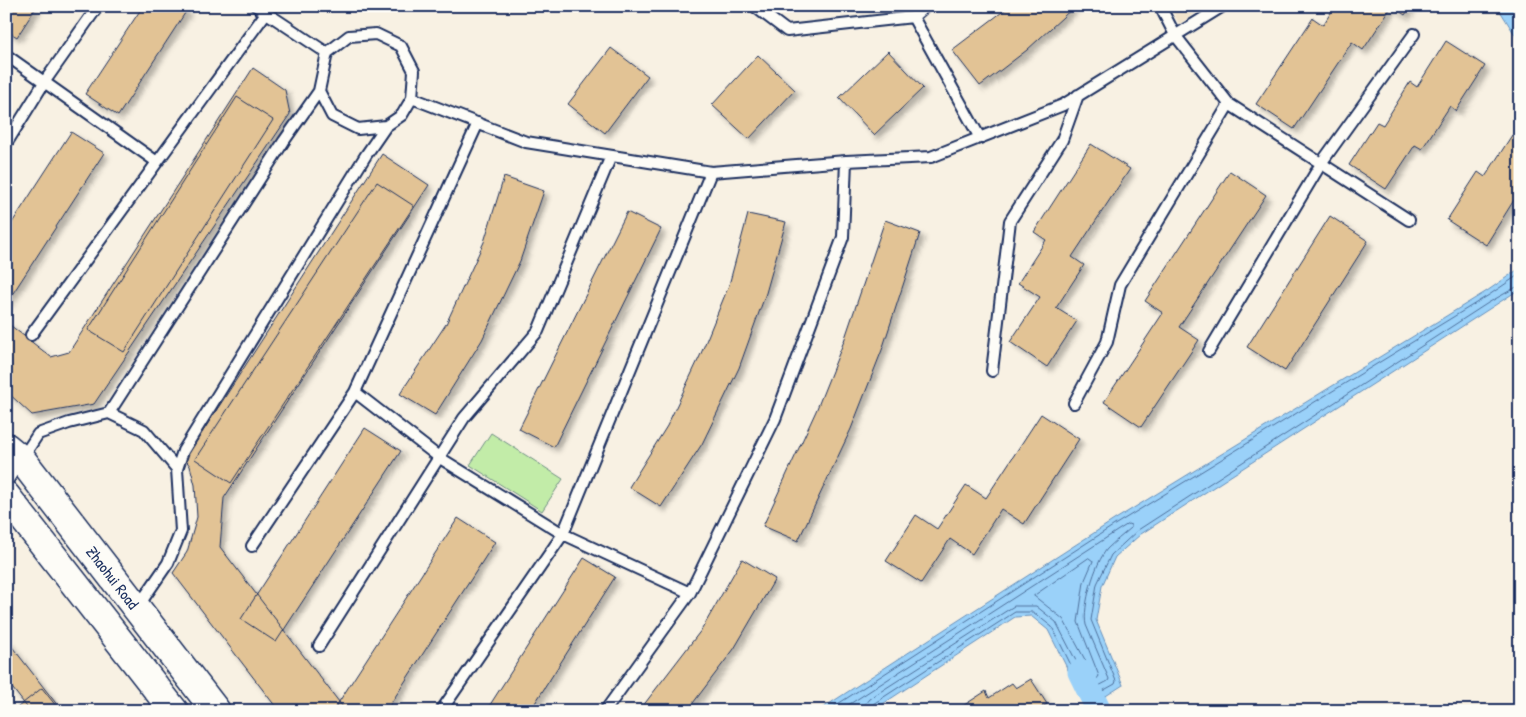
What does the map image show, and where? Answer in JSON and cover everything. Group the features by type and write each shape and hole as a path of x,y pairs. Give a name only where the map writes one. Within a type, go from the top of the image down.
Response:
{"main road":[{"name":"Zhaohui Road","path":"14,453 216,711"},
{"name":"Zhaohui Road","path":"6,496 174,711"}],"lane":[{"path":"6,144 45,81 98,6"},
{"path":"256,6 327,54"},
{"path":"754,6 787,31 913,17 926,6"},
{"path":"1160,6 1175,35 1229,104 1322,162 1409,220"},
{"path":"412,98 526,142 711,172 846,161 931,157 1063,105 1223,6"},
{"path":"31,334 266,13"},
{"path":"913,17 980,138"},
{"path":"109,413 319,90 327,54 348,36 376,34 401,46 414,71 412,98 402,115 386,126 361,163 183,451 177,470 181,531 168,564 136,608"},
{"path":"1209,351 1322,162 1414,34"},
{"path":"6,55 157,162"},
{"path":"319,90 332,116 358,129 386,126"},
{"path":"992,371 1010,221 1062,140 1078,95"},
{"path":"1074,403 1107,342 1120,285 1229,104"},
{"path":"252,546 355,392 478,123"},
{"path":"319,646 464,418 538,331 611,156"},
{"path":"605,711 690,593 775,418 843,237 846,161"},
{"path":"441,711 563,534 711,172"},
{"path":"355,392 440,458 563,534 690,593"},
{"path":"6,483 14,453 38,434 69,423 109,413 144,430 177,470"}],"shaded area":[{"path":"1170,6 1206,6 1179,24"}],"green space":[{"path":"491,433 563,479 542,511 470,465"}],"water":[{"path":"1497,6 1520,6 1520,42 1517,38"},
{"path":"1520,268 1520,289 1141,534 1115,557 1102,586 1096,620 1123,685 1087,708 1048,630 1031,616 1015,617 872,711 818,711 1114,520 1487,291"}],"building":[{"path":"6,6 37,6 17,37 6,30"},
{"path":"143,6 181,6 187,10 118,116 85,94"},
{"path":"1010,6 1075,6 1027,50 980,86 952,50"},
{"path":"1335,6 1392,6 1363,50 1352,42 1294,129 1256,104 1313,18 1323,25"},
{"path":"1392,6 1411,6 1405,15"},
{"path":"1446,41 1485,66 1456,111 1450,106 1422,149 1415,145 1386,189 1349,165 1377,122 1383,125 1410,82 1417,87"},
{"path":"611,48 648,76 605,133 568,104"},
{"path":"888,51 923,88 874,135 839,98"},
{"path":"758,55 795,90 749,139 712,105"},
{"path":"253,68 285,90 290,114 94,404 32,415 6,391 6,322 51,357 69,352"},
{"path":"237,97 273,120 124,352 88,330"},
{"path":"71,132 104,153 6,304 6,232"},
{"path":"1512,135 1520,141 1520,204 1514,200 1486,245 1447,220 1478,172 1485,177"},
{"path":"1091,144 1130,169 1072,257 1084,265 1056,308 1077,321 1047,367 1010,342 1040,297 1018,283 1046,240 1034,232"},
{"path":"382,154 429,185 224,498 220,547 346,711 279,711 173,573 187,552 197,517 195,485 190,466 185,459"},
{"path":"1230,171 1266,195 1179,327 1199,340 1141,427 1104,402 1163,313 1145,301"},
{"path":"504,177 544,191 520,261 482,340 435,415 400,394 446,324 484,242"},
{"path":"377,182 414,206 231,483 195,459"},
{"path":"627,212 661,229 554,447 519,429"},
{"path":"748,214 786,222 766,293 739,368 702,444 661,507 629,487 667,426 700,356 729,285"},
{"path":"1330,216 1368,241 1285,371 1247,347"},
{"path":"885,220 920,233 882,350 851,429 798,541 763,526 816,411 844,341"},
{"path":"1041,414 1079,439 1024,524 1001,509 972,554 950,539 921,583 886,561 916,515 937,529 966,485 986,498"},
{"path":"365,428 401,451 276,642 241,619"},
{"path":"458,518 495,542 386,711 333,711"},
{"path":"584,558 615,577 530,711 486,711"},
{"path":"742,559 775,579 734,649 687,711 639,711 702,629"},
{"path":"6,639 62,711 30,711 6,680"},
{"path":"1031,679 1047,704 1036,711 955,711 986,691 989,698 1012,683 1016,688"},
{"path":"42,688 60,711 13,711"}],"waterway":[{"path":"1080,672 1099,711"}]}
